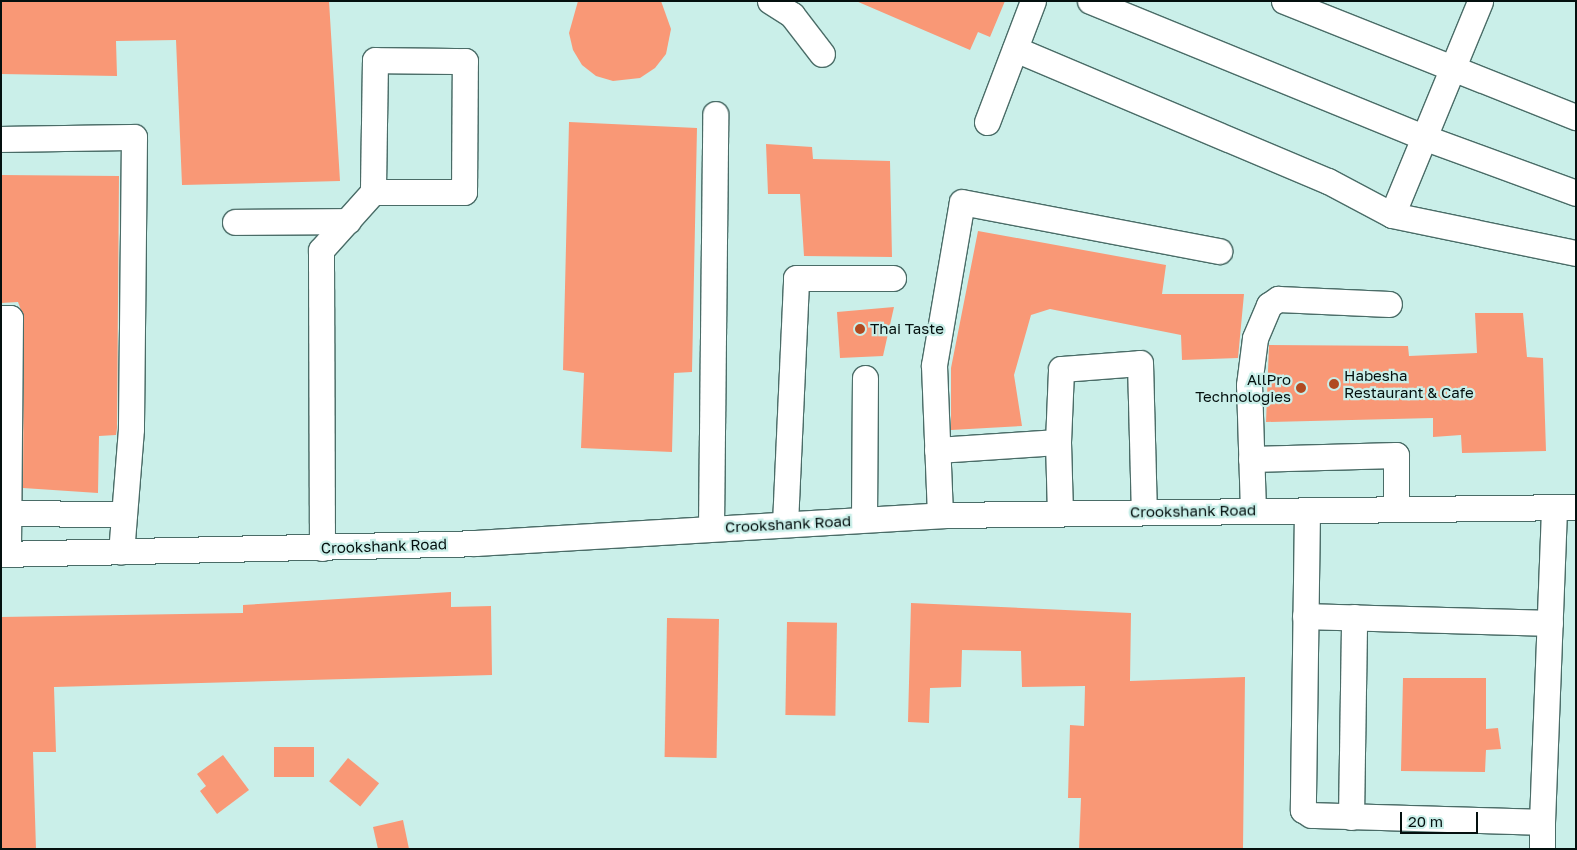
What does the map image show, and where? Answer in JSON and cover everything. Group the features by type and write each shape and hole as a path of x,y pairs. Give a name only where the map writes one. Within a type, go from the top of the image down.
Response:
{"street":[{"path":"770,1 792,15 822,54"},
{"path":"987,122 1033,1"},
{"path":"1090,1 1423,138 1576,193"},
{"path":"1284,1 1451,70 1574,110"},
{"path":"1392,215 1480,1"},
{"path":"1015,49 1328,181 1392,215 1576,253"},
{"path":"322,548 322,250 373,192 375,60 465,61 464,192 373,192"},
{"path":"711,528 714,114"},
{"path":"1,139 134,137 130,429 121,552"},
{"path":"940,516 934,364 962,202 1219,252"},
{"path":"234,222 348,221"},
{"path":"785,524 796,278 893,278"},
{"path":"1253,511 1249,385 1255,338 1269,304 1278,299 1389,304"},
{"path":"1,318 10,318 4,513 5,554"},
{"path":"1060,514 1058,442 1061,369 1140,363 1144,512"},
{"path":"864,520 865,378"},
{"path":"937,450 1058,442"},
{"path":"1251,459 1396,455 1396,508"},
{"path":"1542,849 1550,623 1565,507"},
{"name":"Crookshank Road","path":"5,554 322,548 940,516 1565,507"},
{"path":"1307,510 1301,803 1311,815 1542,822"},
{"path":"4,513 124,514"},
{"path":"1305,616 1550,623"},
{"path":"1351,817 1354,617"}],"building":[{"path":"1,1 329,1 340,181 182,185 176,40 116,41 117,76 1,74"},
{"path":"578,1 661,1 671,29 666,54 655,68 640,78 613,81 596,76 582,65 573,50 569,33"},
{"path":"856,1 1005,1 990,37 978,32 970,50"},
{"path":"569,122 697,128 692,372 674,373 672,452 581,448 584,373 563,370"},
{"path":"766,144 812,147 813,159 890,161 892,257 804,256 800,194 768,194"},
{"path":"1,175 119,176 117,428 116,435 99,436 98,493 23,488 24,318 18,302 1,303"},
{"path":"978,231 1166,265 1162,294 1244,294 1238,358 1182,360 1181,335 1050,309 1031,315 1014,375 1022,426 951,430 951,368"},
{"path":"894,307 883,356 840,358 837,312"},
{"path":"1475,313 1523,313 1527,357 1543,358 1546,451 1462,453 1461,435 1433,437 1433,418 1266,422 1269,345 1408,346 1409,356 1477,353"},
{"path":"451,592 451,607 491,606 492,675 54,687 56,752 33,752 36,849 1,849 1,617 243,613 243,605"},
{"path":"911,603 1131,613 1130,681 1245,677 1243,849 1079,849 1081,798 1068,798 1070,725 1084,726 1085,686 1022,687 1021,651 962,650 961,687 930,688 929,723 908,722"},
{"path":"667,618 719,619 717,758 665,757"},
{"path":"787,622 837,623 835,716 785,715"},
{"path":"1403,678 1486,678 1486,729 1498,728 1501,749 1486,750 1485,772 1401,771"},
{"path":"274,747 314,747 314,777 274,777"},
{"path":"223,755 249,790 217,814 200,791 206,786 197,774"},
{"path":"348,758 379,783 360,806 329,781"},
{"path":"403,820 409,849 378,849 373,827"}],"place":[{"name":"Thai Taste","path":"860,329"},
{"name":"Habesha Restaurant & Cafe","path":"1334,384"},
{"name":"AllPro Technologies","path":"1301,388"}]}
